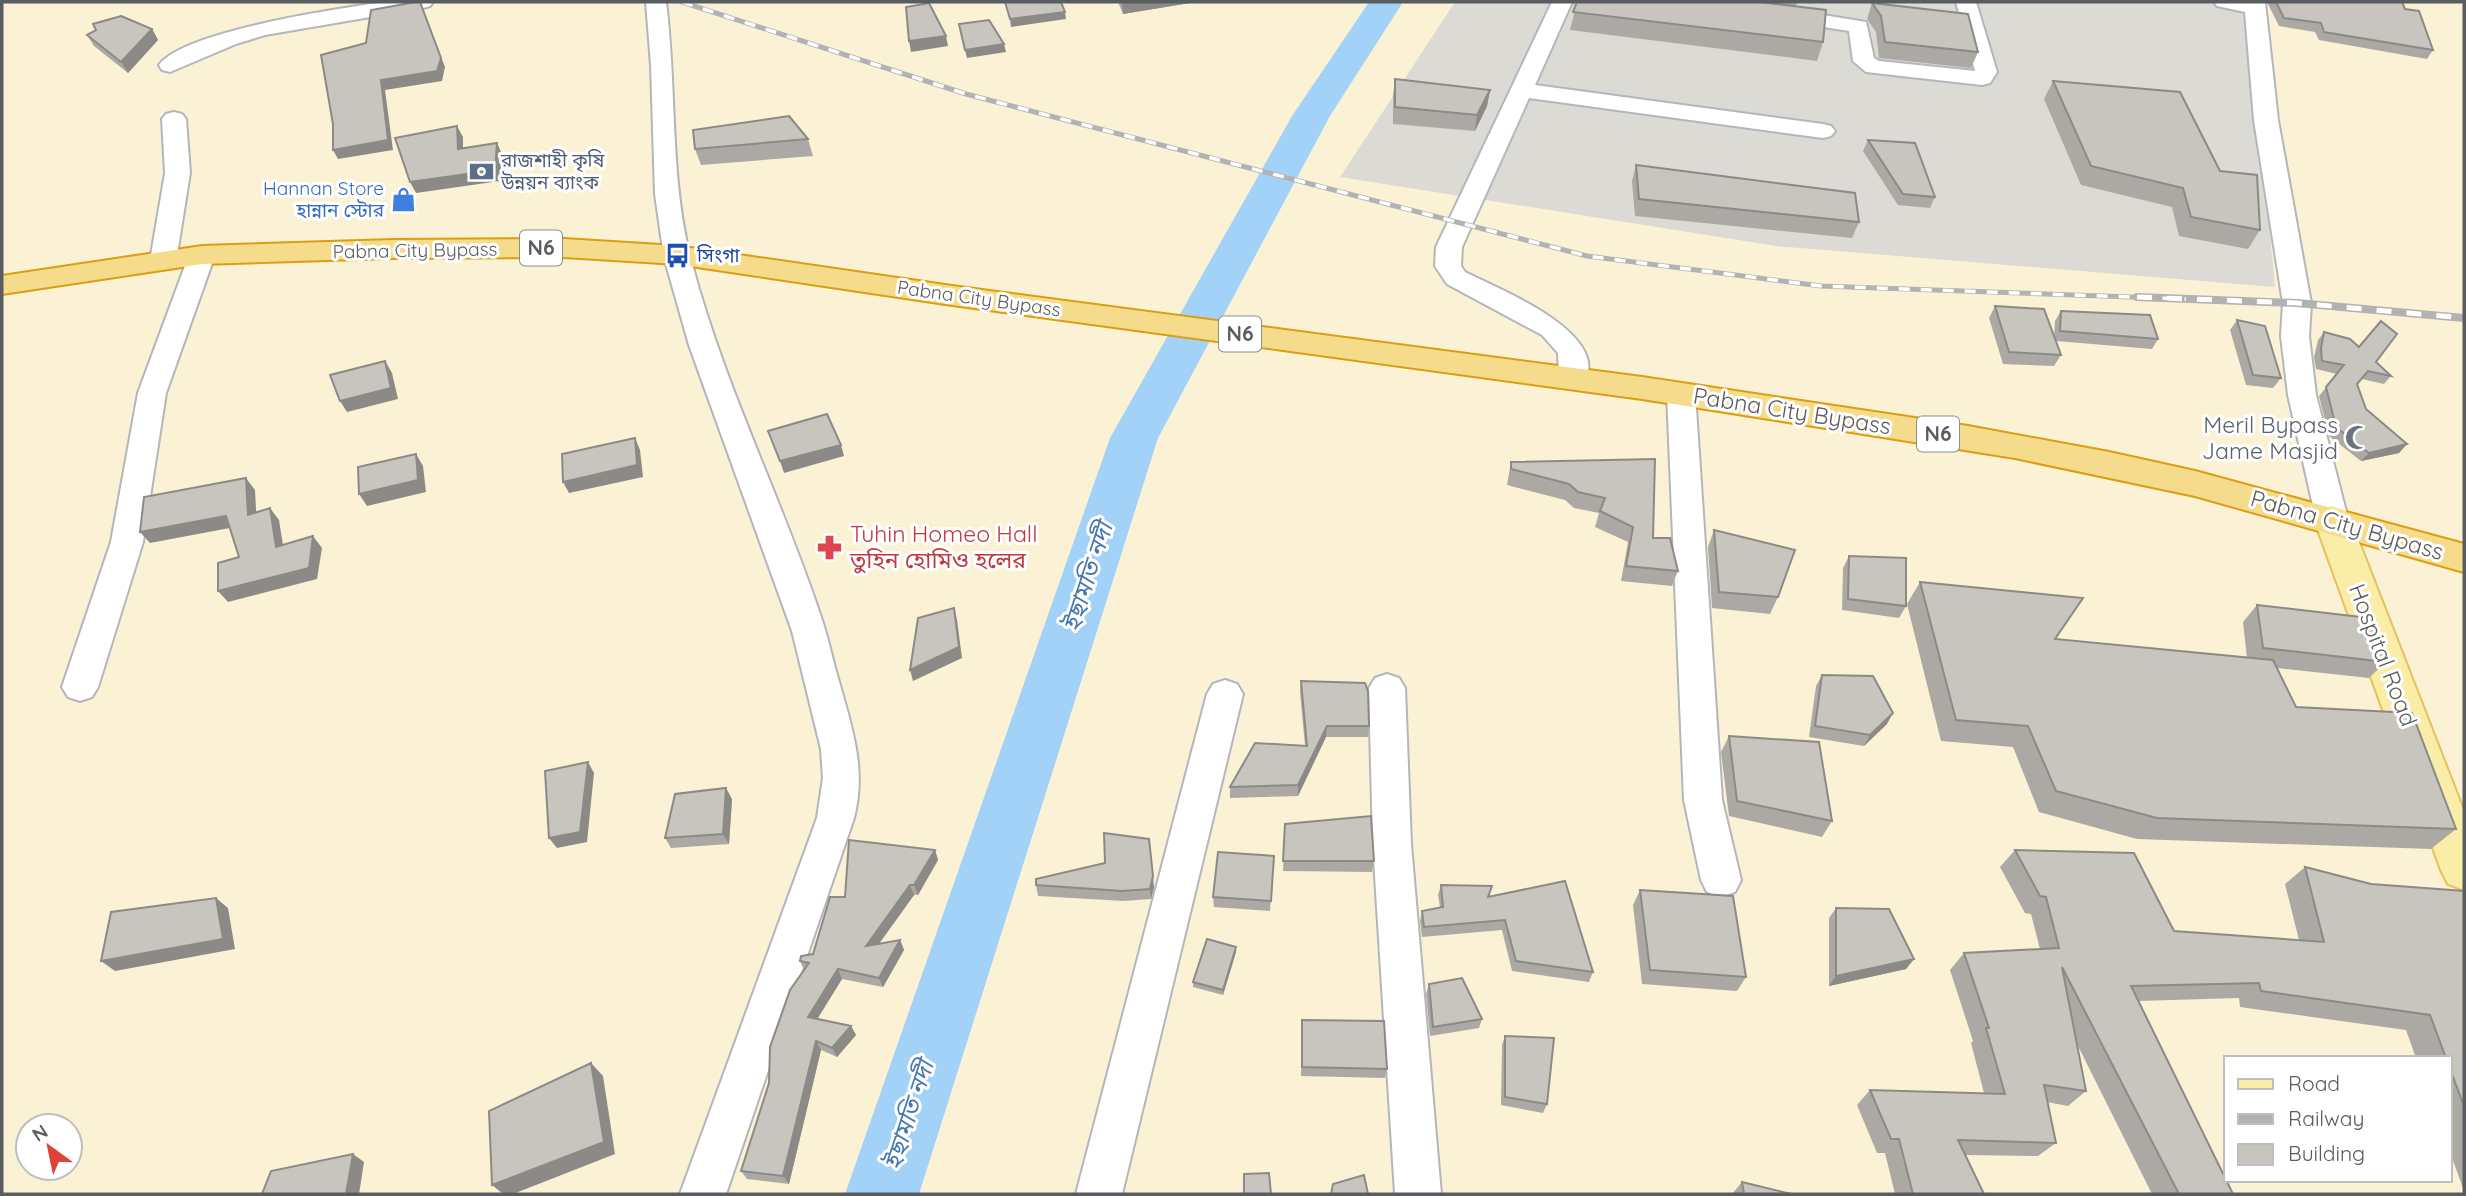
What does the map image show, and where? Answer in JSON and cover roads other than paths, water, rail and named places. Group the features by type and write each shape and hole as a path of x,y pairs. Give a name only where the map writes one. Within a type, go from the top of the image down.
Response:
{"highway":[{"name":"Pabna City Bypass","path":"2,285 202,255 393,249 564,248 677,255 1681,393 2018,446 2154,473 2332,519 2464,558"}],"main road":[{"name":"Hospital Road","path":"2332,519 2464,870"}],"street":[{"path":"170,65 205,46 262,30 424,2"},
{"path":"1562,2 1449,247 1448,266 1456,278 1552,329 1572,351 1573,378"},
{"path":"1762,12 1859,26 1864,61 1874,67 1982,78 1986,72 1966,2"},
{"path":"2224,2 2255,4 2266,120 2297,303 2295,336 2302,394 2332,519"},
{"path":"649,4 661,31 664,167 677,255 716,382 801,606 841,759 841,792 831,835 813,879 783,972 741,1079 703,1194"},
{"path":"1522,90 1823,131"},
{"path":"163,261 177,182 180,145 174,120"},
{"path":"80,687 127,542 152,393 202,255"},
{"path":"1681,393 1703,800 1721,880"},
{"path":"1387,688 1392,844 1418,1194"},
{"path":"1099,1194 1225,694"}],"waterway":[{"name":"ইছামতি নদী","path":"882,1194 1134,438 1311,116 1386,2"}],"railway":[{"path":"682,2 966,94 1587,256 1821,286 2186,299"},
{"path":"2137,297 2297,303 2464,318"}],"place":[{"name":"রাজশাহী কৃষি উন্নয়ন ব্যাংক","path":"481,171"},
{"name":"Hannan Store হান্নান স্টোর","path":"404,199"},
{"name":"সিংগা","path":"677,255"},
{"name":"Meril Bypass Jame Masjid","path":"2358,438"},
{"name":"Tuhin Homeo Hall তুহিন হোমিও হলের","path":"830,547"}]}
